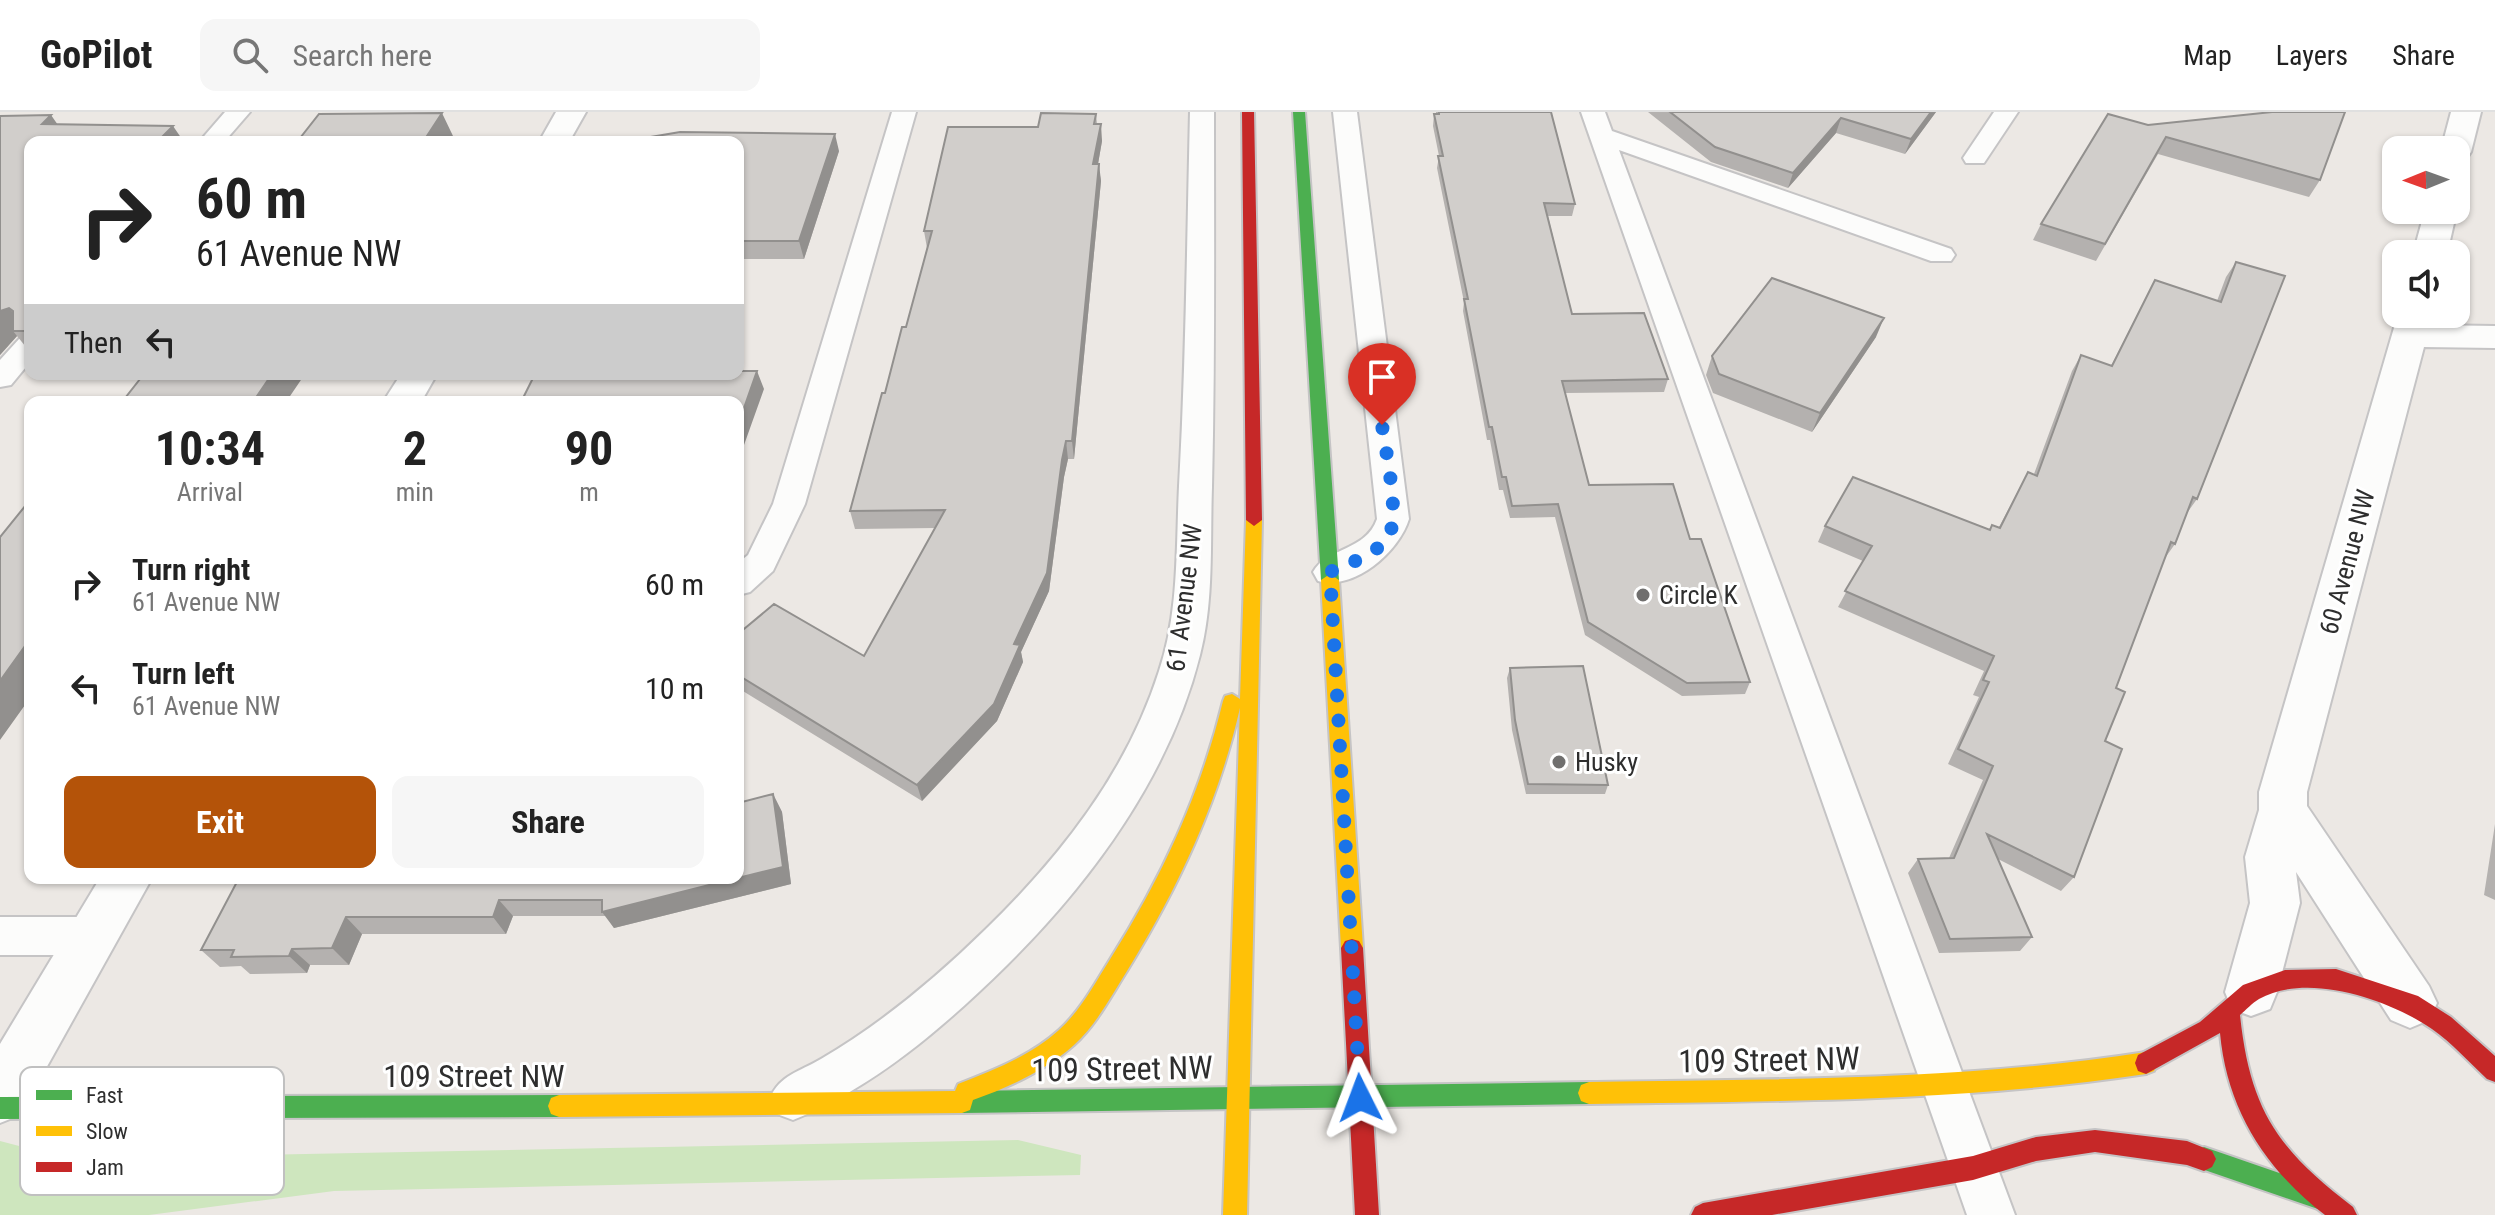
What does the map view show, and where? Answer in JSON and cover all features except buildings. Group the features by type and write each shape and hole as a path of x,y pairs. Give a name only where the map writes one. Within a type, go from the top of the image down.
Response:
{"main road":[{"path":"1235,1215 1255,568 1255,409 1248,112"},
{"path":"1299,112 1330,572 1367,1215"},
{"path":"941,1101 1016,1071 1038,1059 1069,1035 1152,918 1189,841 1228,729 1255,568"},
{"name":"109 Street NW","path":"284,1107 1360,1098 1944,1085 2074,1076 2150,1062 2240,1003 2285,980 2336,979 2426,1013"},
{"path":"2240,1003 2232,1062 2245,1103 2274,1153 2318,1197 2345,1215"},
{"path":"2426,1013 2482,1035"},
{"path":"2426,1013 2495,1071"},
{"name":"109 Street NW","path":"0,1108 20,1108"},
{"path":"1703,1215 1973,1168 2036,1149 2095,1141 2187,1153 2318,1197"}],"street":[{"path":"557,136 571,112"},
{"path":"2460,136 2466,112"},
{"name":"60 Avenue NW","path":"2240,1003 2275,903 2270,857 2283,810 2283,792 2411,328"},
{"path":"2433,328 2495,337"},
{"path":"2283,810 2426,1013"},
{"path":"0,1096 123,884"}],"lane":[{"path":"216,136 238,112"},
{"path":"744,578 761,562 789,504 904,112"},
{"name":"61 Avenue NW","path":"777,1105 857,1064 895,1037 963,980 1019,925 1079,859 1107,819 1159,722 1178,670 1192,577 1202,112"},
{"path":"1330,572 1374,550 1389,535 1393,519 1345,112"},
{"path":"1975,158 2006,112"},
{"path":"1598,124 1941,255"},
{"path":"1598,124 1991,1215"},
{"path":"0,378 24,351"},
{"path":"0,936 93,936"}],"green space":[{"path":"1018,1140 1081,1155 1080,1175 334,1191 149,1215 0,1215 0,1141 20,1146 20,1195 284,1195 284,1154"}],"traffic: fast":[{"path":"1299,112 1330,580"},
{"path":"962,1102 1589,1093"},
{"path":"284,1107 559,1106"},
{"path":"0,1108 20,1108"},
{"path":"2204,1159 2318,1197"}],"traffic: slow":[{"path":"1235,1215 1254,520"},
{"path":"1330,580 1352,948"},
{"path":"966,1092 1006,1076 1044,1055 1075,1030 1094,1004 1137,937 1172,873 1201,807 1224,737 1232,701"},
{"path":"1589,1093 1938,1086 2077,1074 2146,1063"},
{"path":"559,1106 962,1102"}],"traffic: jam":[{"path":"1248,112 1254,520"},
{"path":"1352,948 1367,1215"},
{"path":"2146,1063 2208,1029 2251,992 2285,980 2336,979 2410,1003 2443,1024 2495,1071"},
{"path":"2229,1014 2239,1077 2260,1130 2296,1174 2345,1215"},
{"path":"1703,1215 1973,1168 2036,1149 2095,1141 2187,1153 2204,1159"}],"place":[{"name":"Circle K","path":"1643,595"},
{"name":"Husky","path":"1559,762"}],"route":[{"path":"1360,1098 1330,572 1374,550 1389,535 1393,519 1382,425"}]}
